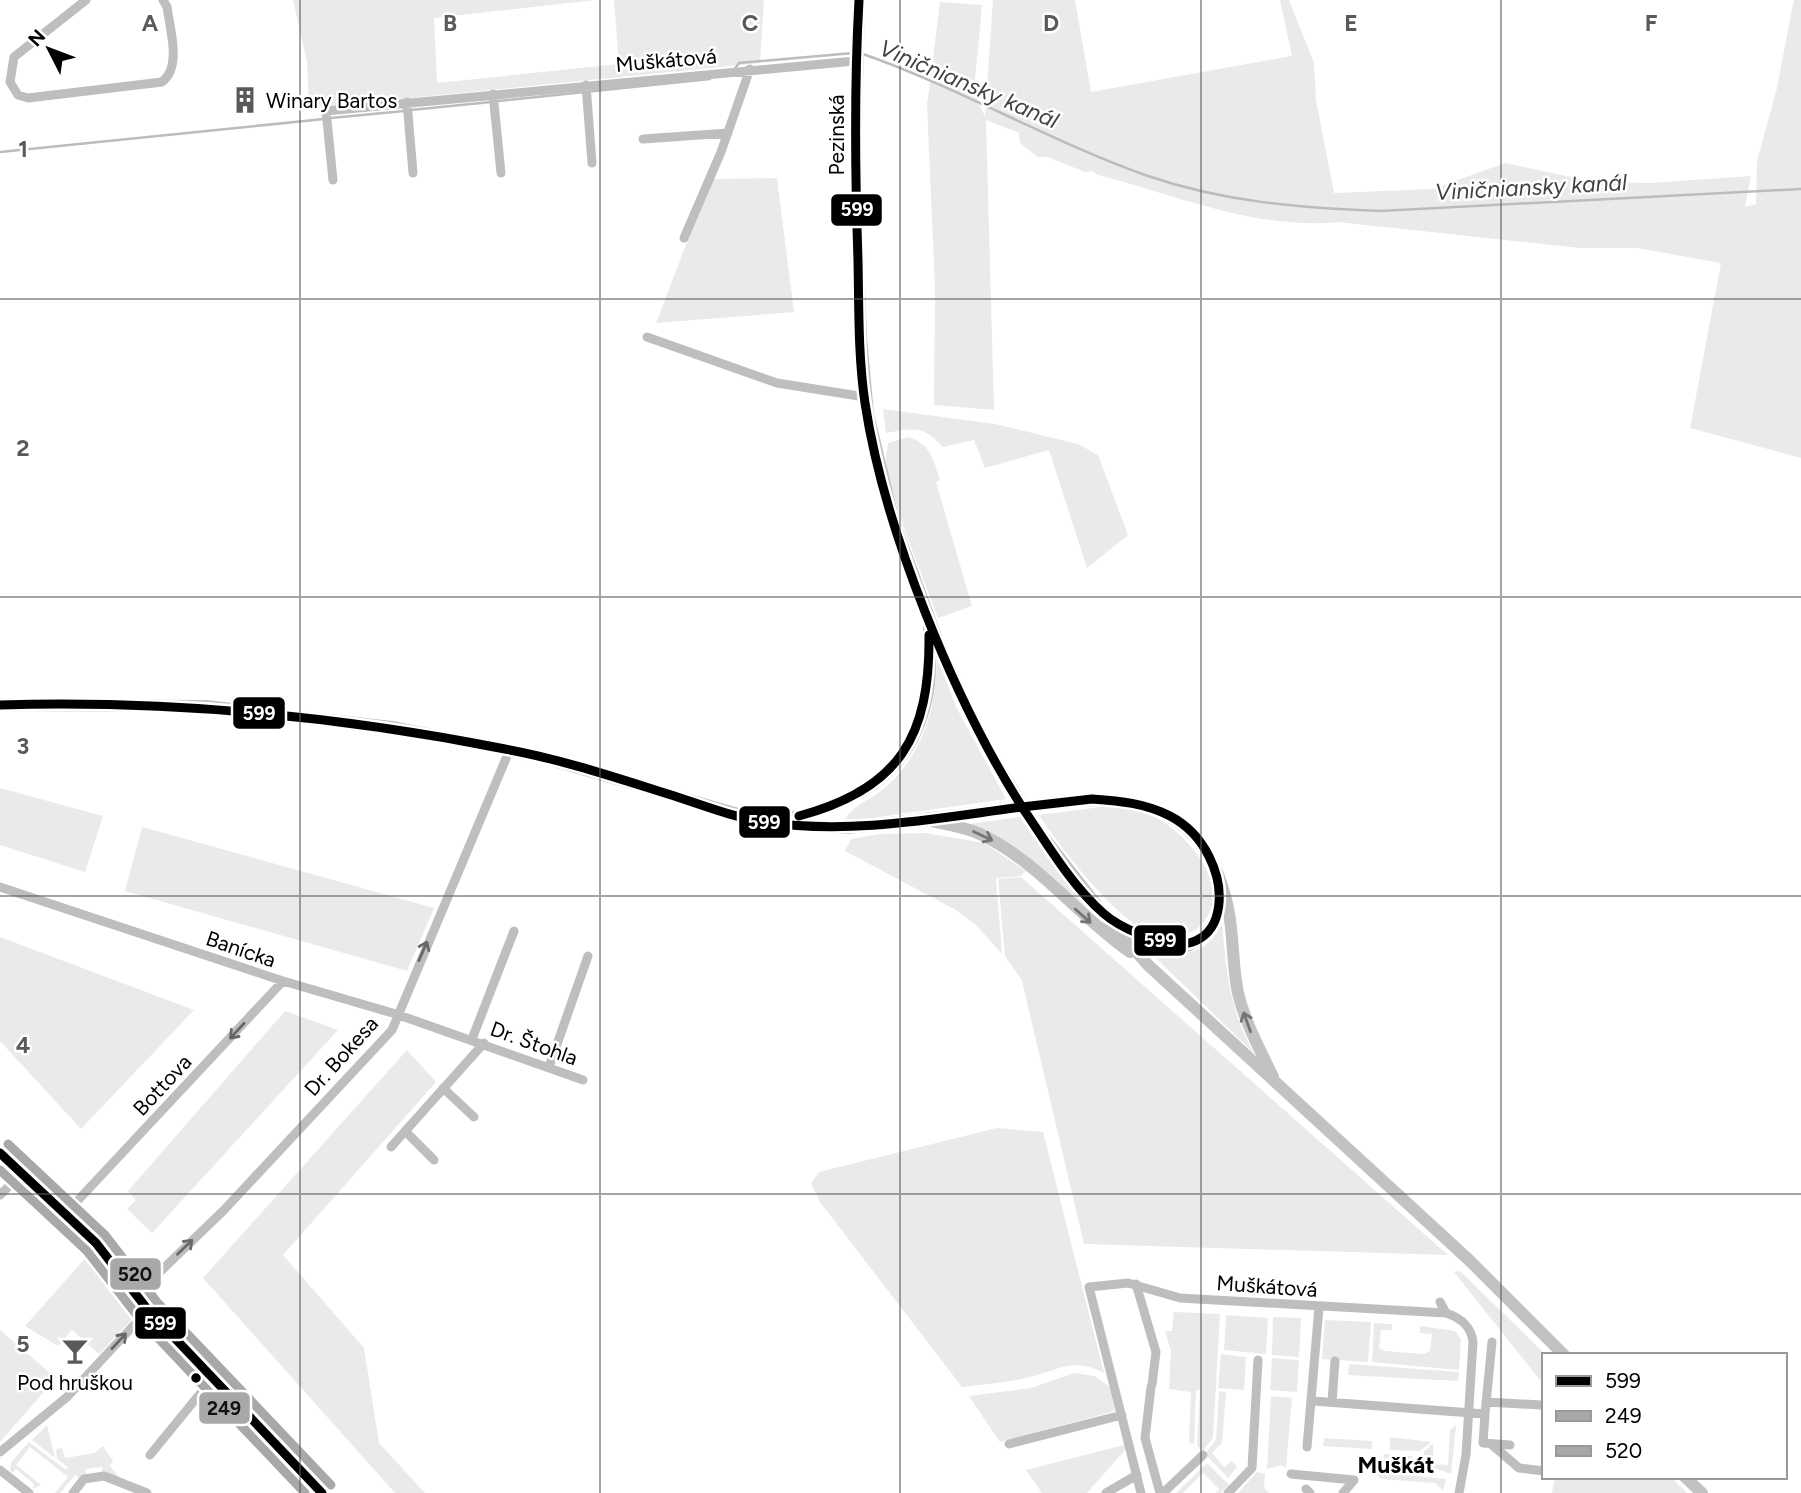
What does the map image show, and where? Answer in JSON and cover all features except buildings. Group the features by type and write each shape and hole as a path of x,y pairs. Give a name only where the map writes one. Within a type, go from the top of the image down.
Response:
{"main road":[{"name":"Pezinská","path":"859,0 856,55 856,222 865,397 894,522 952,676 985,743 1034,825 1102,912 1149,965"},
{"path":"769,823 849,801 872,787 898,761 914,736 928,695 929,616"},
{"path":"0,705 146,704 262,711 392,727 510,750 769,823 839,828 925,820 1050,803 1114,799 1159,811 1196,839 1210,859 1228,908 1240,999 1247,1022 1277,1083"},
{"path":"925,820 976,832 999,844 1024,862 1100,931 1149,965 1479,1269 1562,1353"},
{"path":"1102,912 1159,946 1182,947 1201,939 1213,927 1220,907 1219,881"},
{"path":"1687,1479 1702,1493"}],"street":[{"path":"86,0 14,57 10,82 18,95 28,98 163,82 170,76 174,66 167,7 163,0"},
{"name":"Muškátová","path":"333,180 326,111 750,69 856,55"},
{"path":"684,238 721,152 750,69"},
{"path":"586,85 592,163"},
{"path":"493,94 501,173"},
{"path":"407,102 413,173"},
{"path":"643,139 728,133"},
{"path":"647,337 777,383 865,397"},
{"name":"Dr. Bokesa","path":"136,1295 224,1210 392,1030 396,1014 510,750"},
{"name":"Banícka","path":"0,887 284,981 472,1039"},
{"path":"472,1039 514,931"},
{"path":"549,1067 588,956"},
{"name":"Bottova","path":"66,1213 284,981"},
{"name":"Dr. Štohla","path":"472,1039 583,1080"},
{"path":"391,1147 484,1043"},
{"path":"443,1088 474,1116"},
{"path":"405,1131 434,1160"},
{"path":"0,1153 96,1243 148,1310 322,1493"},
{"path":"0,1195 21,1174"},
{"path":"1136,1284 1156,1352 1145,1438 1162,1493 1203,1455"},
{"name":"Muškátová","path":"1122,1415 1089,1287 1136,1284 1180,1298 1446,1313"},
{"path":"1440,1302 1446,1313 1455,1316 1472,1332 1469,1412 1464,1472 1459,1493"},
{"path":"1307,1447 1319,1307"},
{"path":"0,1452 56,1407 148,1310"},
{"path":"1492,1342 1483,1443 1510,1445"},
{"path":"1228,1493 1252,1468 1258,1360"},
{"path":"1332,1402 1335,1361"},
{"path":"149,1455 208,1384"},
{"path":"1313,1401 1485,1414"},
{"path":"1486,1402 1541,1405"},
{"path":"1009,1444 1122,1415 1141,1493"},
{"path":"1491,1444 1520,1468 1542,1471"},
{"path":"0,1470 29,1493"},
{"path":"1291,1474 1354,1480 1343,1493"},
{"path":"1106,1493 1137,1475"},
{"path":"73,1493 84,1479 104,1476 147,1493"}],"shaded area":[{"path":"293,0 595,0 434,18 437,83 619,64 614,0 764,0 760,63 309,108 307,62"},
{"path":"993,0 1075,0 1091,92 1292,56 1280,0 1289,0 1314,63 1316,100 1334,193 1433,189 1505,163 1580,179 1609,182 1651,183 1751,176 1745,207 1756,204 1757,161 1777,88 1794,0 1801,0 1801,458 1690,428 1721,263 1637,248 1580,248 1338,222 1276,221 1246,216 1098,175 1092,171 1085,172 1048,157 1038,157 1020,143 1019,133 986,120 994,410 934,405 935,287 927,105 940,2 982,5 974,91 985,117"},
{"path":"777,178 794,312 656,323 711,179"},
{"path":"883,409 995,424 1078,444 1098,455 1128,535 1087,568 1049,450 985,468 974,440 943,447 929,435 917,430 886,433"},
{"path":"908,437 922,444 933,459 940,480 936,482 972,606 938,618 902,523 885,464 888,443"},
{"path":"936,653 956,707 1006,799 844,822 855,808 895,778 917,747 931,711"},
{"path":"0,788 103,816 85,872 0,845"},
{"path":"1109,806 1138,811 1159,819 1198,855 1211,883 1213,898 1210,912 1198,928 1183,935 1162,937 1147,932 1130,921 1094,886 1061,847 1039,815"},
{"path":"1020,817 1068,885 1105,929 1025,856 989,833 969,824"},
{"path":"142,827 434,908 407,971 125,891"},
{"path":"925,833 984,843 1026,871 1021,876 996,878 1002,954 976,925 956,910 845,851 851,839 880,834"},
{"path":"1021,877 1448,1255 1084,1244 1022,981 1005,956 998,879"},
{"path":"1222,923 1235,1007 1255,1054 1135,938 1159,950 1172,953 1195,951 1214,936"},
{"path":"0,937 194,1010 81,1129 0,1041"},
{"path":"285,1011 338,1030 152,1233 127,1209 136,1200 128,1191"},
{"path":"407,1050 436,1082 283,1255 364,1348 379,1443 425,1493 395,1493 203,1278"},
{"path":"997,1128 1043,1132 1104,1373 1074,1365 1018,1380 962,1387 820,1202 811,1184 819,1172"},
{"path":"88,1255 138,1313 99,1354 72,1330 58,1346 25,1326"},
{"path":"1460,1271 1544,1353 1542,1382 1454,1272"},
{"path":"1174,1312 1220,1314 1213,1438 1202,1452 1197,1445 1200,1390 1196,1390 1194,1444 1189,1443 1191,1392 1169,1389 1171,1351 1165,1331 1172,1331"},
{"path":"1226,1315 1268,1318 1266,1354 1224,1350"},
{"path":"1273,1317 1301,1318 1299,1357 1272,1355"},
{"path":"1325,1320 1371,1322 1368,1362 1322,1359"},
{"path":"1374,1323 1392,1324 1392,1330 1381,1330 1379,1348 1385,1351 1424,1354 1430,1351 1432,1334 1420,1333 1420,1326 1455,1331 1461,1339 1459,1370 1372,1362"},
{"path":"0,1330 56,1378 0,1442"},
{"path":"1221,1354 1246,1357 1244,1390 1218,1388"},
{"path":"1272,1358 1299,1360 1297,1392 1270,1390"},
{"path":"1349,1364 1459,1372 1458,1381 1348,1375"},
{"path":"1074,1373 1095,1376 1110,1387 1115,1411 1000,1442 969,1396 1031,1388"},
{"path":"1219,1391 1226,1392 1222,1443 1212,1453 1224,1467 1232,1461 1237,1467 1228,1478 1205,1454 1216,1440"},
{"path":"1271,1396 1292,1398 1286,1468 1281,1465 1267,1469"},
{"path":"47,1425 55,1458 32,1440"},
{"path":"1456,1425 1451,1474 1432,1467 1424,1459 1424,1452 1433,1443 1433,1464 1448,1465 1450,1430"},
{"path":"1390,1437 1431,1442 1420,1451 1390,1450"},
{"path":"1324,1438 1372,1441 1372,1449 1323,1446"},
{"path":"29,1442 66,1470 68,1467 57,1459 56,1449 62,1448 65,1458 95,1453 103,1446 113,1461 110,1466 120,1479 102,1473 102,1467 85,1469 87,1475 80,1479 75,1475 60,1493 55,1493 68,1477 30,1447 16,1465 41,1485 33,1489 34,1484 16,1469 12,1473 10,1470 11,1462"},
{"path":"1124,1445 1126,1449 1087,1493 1042,1493 1026,1470"},
{"path":"1384,1454 1412,1456 1411,1474 1382,1472"},
{"path":"1207,1463 1229,1485 1221,1493 1216,1493 1219,1489 1203,1473 1183,1493 1176,1493"},
{"path":"1257,1472 1265,1474 1264,1487 1269,1493 1238,1493"},
{"path":"1374,1472 1446,1479 1443,1491 1436,1483 1381,1479"},
{"path":"1555,1479 1673,1479 1687,1493 1552,1493"}],"waterway":[{"name":"Viničniansky kanál","path":"734,70 739,63 853,53"},
{"name":"Viničniansky kanál","path":"863,54 1148,176 1234,198 1321,208 1380,211 1801,189"},
{"name":"Viničniansky kanál","path":"498,101 710,79"},
{"name":"Viničniansky kanál","path":"411,110 491,102"},
{"name":"Viničniansky kanál","path":"331,118 404,111"},
{"name":"Viničniansky kanál","path":"0,152 324,119"}],"transit line":[{"name":"599","path":"859,0 856,65 859,332 865,403 874,452 905,558 947,665 971,716 1022,807"},
{"name":"599","path":"799,816 834,805 862,791 885,773 902,753 915,730 923,702 928,671 929,635"},
{"name":"599","path":"0,705 190,708 317,719 442,737 546,758 740,817 797,826 894,824 1022,807"},
{"name":"599","path":"1092,799 1151,808 1170,816 1193,834 1209,857 1218,882 1219,906 1211,927 1196,941 1172,944 1139,934 1107,916 1091,902 1070,876 1022,807 1092,799"},
{"name":"520","path":"8,1144 105,1235 157,1302 331,1485"},
{"name":"599","path":"0,1153 96,1243 148,1310 322,1493"},
{"name":"249","path":"0,1170 87,1251 139,1318 305,1493"}],"place":[{"name":"Winary Bartos","path":"245,100"},
{"name":"Pod hruškou","path":"75,1351"}],"district":[{"name":"Muškát","path":"1396,1465"}]}
